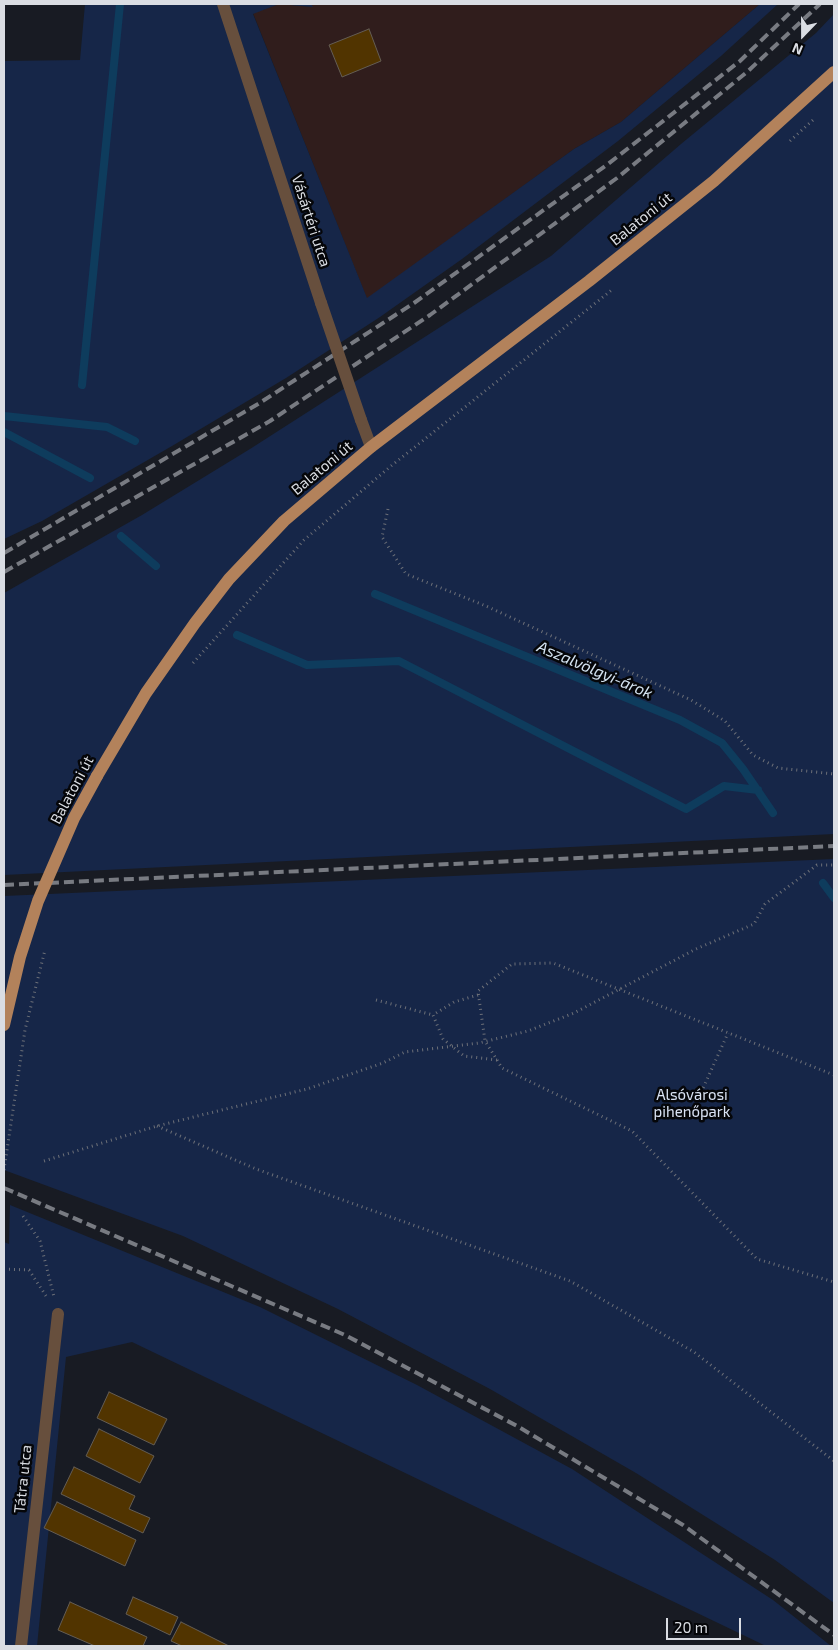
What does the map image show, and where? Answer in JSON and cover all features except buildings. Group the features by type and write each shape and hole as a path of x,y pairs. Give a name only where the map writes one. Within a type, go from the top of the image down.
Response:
{"main road":[{"name":"Balatoni út","path":"4,1025 20,958 38,901 74,818 97,776 170,657 229,579 284,521 371,447 589,282 685,204 834,72"}],"street":[{"name":"Vásártéri utca","path":"223,4 321,304 371,447"},
{"name":"Tátra utca","path":"21,1646 58,1314"}],"path":[{"path":"783,146 820,113"},
{"path":"187,670 304,540 391,466 617,285"},
{"path":"388,509 382,537 406,574 486,606 691,700 724,722 753,755 778,768 834,774"},
{"path":"44,1162 157,1126 307,1089 383,1063 405,1052 485,1041 528,1031 574,1013 696,949 754,924 765,904 817,865 834,865"},
{"path":"4,1170 25,1030 46,944"},
{"path":"834,1075 553,962 512,964 478,992 485,1041 502,1068 632,1131 757,1259 834,1282"},
{"path":"376,1000 433,1015 454,1002 478,995"},
{"path":"433,1015 443,1039 464,1056 497,1060"},
{"path":"695,1106 728,1033"},
{"path":"157,1126 256,1169 570,1281 694,1352 834,1462"},
{"path":"22,1216 40,1241 58,1314"},
{"path":"4,1269 29,1270 58,1314"}],"shaded area":[{"path":"279,4 312,7 311,4 760,4 621,122 574,149 367,299 253,13"}],"green space":[{"path":"85,4 279,4 253,14 367,298 574,149 621,122 760,4 778,4 721,56 618,141 462,259 380,317 286,378 172,446 42,521 4,539 4,61 80,60"},
{"path":"279,4 311,4 313,7"},
{"path":"834,14 834,834 4,875 4,593 142,515 250,449 551,256 681,144 816,33"},
{"name":"Alsóvárosi pihenőpark","path":"834,859 834,1603 775,1560 636,1473 490,1389 338,1309 183,1236 4,1170 4,896"},
{"path":"10,1205 260,1307 417,1385 572,1469 773,1600 831,1646 766,1646 132,1342 66,1357 37,1646 4,1646 4,1242 9,1244"}],"waterway":[{"path":"82,385 120,4"},
{"name":"Aszalvölgyi-árok","path":"4,416 107,427 135,441"},
{"path":"4,432 90,478"},
{"path":"121,536 156,566"},
{"name":"Aszalvölgyi-árok","path":"375,594 680,720 722,743 743,769 773,813"},
{"path":"237,635 307,665 399,661 686,809 724,786 758,790"},
{"name":"Aszalvölgyi-árok","path":"823,883 834,898"}],"railway":[{"path":"4,553 258,404 414,303 608,164 740,61 799,4"},
{"path":"4,572 270,421 430,315 617,178 747,72 820,4"},
{"path":"4,885 834,846"},
{"path":"4,1188 345,1335 517,1426 683,1525 834,1635"}]}
